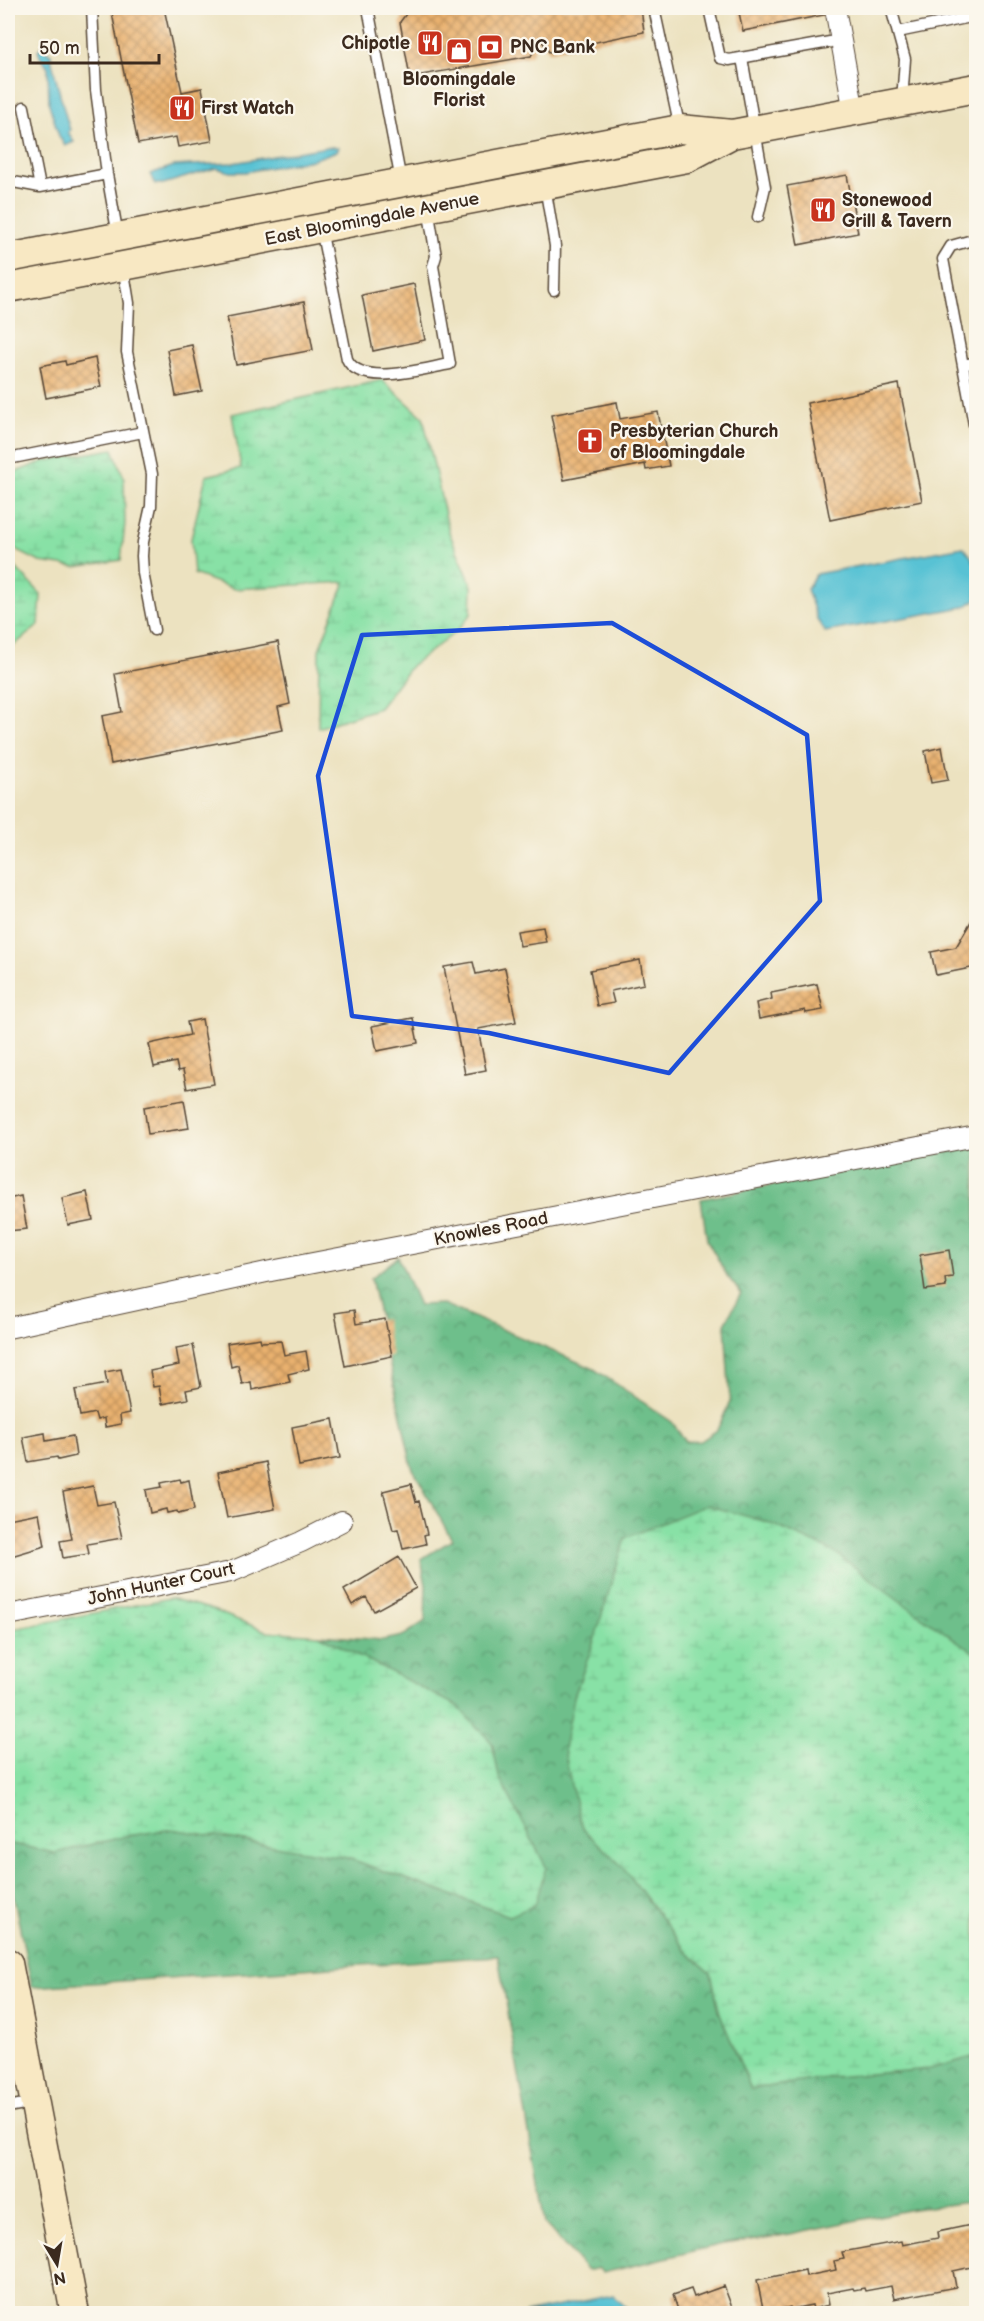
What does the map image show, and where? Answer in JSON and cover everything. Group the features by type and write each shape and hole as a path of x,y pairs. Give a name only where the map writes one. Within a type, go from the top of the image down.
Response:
{"main road":[{"name":"East Bloomingdale Avenue","path":"8,288 321,228 409,200 680,129 744,132 976,88"},
{"name":"East Bloomingdale Avenue","path":"8,258 118,237 409,200 545,186 687,158 744,132"},
{"path":"8,1963 21,2104 75,2313"}],"street":[{"path":"835,8 854,111"},
{"name":"Knowles Road","path":"8,1328 271,1271 976,1136"},
{"name":"John Hunter Court","path":"8,1615 231,1572 301,1542 342,1521"}],"lane":[{"path":"92,8 96,90 118,237"},
{"path":"321,228 347,359 353,369 366,374 388,374 450,364 433,266 436,255 409,200 368,8"},
{"path":"654,8 680,129"},
{"path":"709,8 720,58 729,60 841,40"},
{"path":"891,8 905,59 902,102"},
{"path":"898,32 976,16"},
{"path":"742,57 744,132 765,187 758,217"},
{"path":"24,107 40,187"},
{"path":"8,181 40,187 107,174"},
{"path":"545,186 555,246 554,290"},
{"path":"976,239 951,246 944,259 976,435"},
{"path":"123,265 129,303 127,352 153,489 142,556 154,630"},
{"path":"963,365 976,362"},
{"path":"8,459 143,432"}],"highlighted area":[{"path":"612,623 807,735 820,901 669,1073 489,1033 352,1016 318,776 362,635"}],"green space":[{"path":"382,380 423,417 449,532 472,586 471,614 457,631 411,666 379,708 318,728 319,650 345,582 234,589 194,574 191,539 206,476 241,468 232,414"},
{"path":"113,449 124,478 125,523 121,560 75,567 40,562 8,546 8,475 45,461"},
{"path":"8,565 15,567 41,594 39,625 8,650"},
{"path":"976,1146 976,1654 915,1612 595,1638 574,1697 582,1828 624,1868 686,1951 711,1973 720,2014 751,2089 833,2077 929,2069 976,2056 976,2201 913,2209 785,2235 723,2244 603,2273 598,2268 587,2271 545,2224 498,1956 32,1987 8,1870 8,1843 55,1853 127,1836 172,1829 348,1858 510,1916 546,1867 499,1777 492,1743 457,1706 319,1635 383,1640 403,1636 425,1621 426,1585 421,1559 452,1540 412,1467 371,1278 398,1257 419,1305 443,1304 594,1369 672,1422 686,1442 701,1441 717,1430 730,1402 725,1324 741,1293 728,1277 707,1240 701,1199"},
{"path":"706,1505 767,1522 834,1552 976,1654 976,2056 929,2069 833,2077 751,2089 720,2014 711,1973 686,1951 624,1868 582,1828 564,1749 574,1697 595,1638 625,1538"},
{"path":"170,1598 210,1609 266,1631 319,1635 457,1706 492,1743 499,1777 546,1867 535,1905 510,1916 348,1858 172,1829 127,1836 55,1853 8,1843 8,1630"}],"water":[{"path":"46,46 46,51 51,54 70,130 68,132 74,142 65,146 59,136 49,104 48,67 40,57 38,50"},
{"path":"339,147 337,151 312,160 245,172 230,172 216,168 163,184 155,184 150,174 174,166 233,163"},
{"path":"963,547 976,565 977,571 976,600 964,607 825,632 817,619 807,589 816,574"},
{"path":"613,2295 632,2313 525,2313"}],"building":[{"path":"111,8 164,8 182,92 202,88 212,141 178,147 176,137 138,144"},
{"path":"405,8 641,8 644,32 549,52 540,38 531,56 410,77 400,22 406,14"},
{"path":"738,8 823,8 824,15 743,31"},
{"name":"Stonewood Grill & Tavern","path":"847,175 858,233 798,245 787,186"},
{"path":"414,284 425,340 373,351 362,295"},
{"path":"304,302 313,350 236,365 227,317"},
{"path":"192,345 202,391 176,396 167,350"},
{"path":"95,358 101,387 46,398 40,366 65,361 66,365"},
{"path":"899,384 922,501 830,520 807,403"},
{"name":"Presbyterian Church of Bloomingdale","path":"617,402 620,419 658,412 669,466 646,470 645,464 564,480 551,415"},
{"path":"278,642 290,704 278,707 283,730 111,764 102,716 122,712 115,674"},
{"path":"942,747 948,780 931,783 925,751"},
{"path":"976,913 976,967 936,975 931,952 956,947"},
{"path":"543,927 546,942 520,946 517,931"},
{"path":"640,960 644,984 611,991 614,1003 597,1006 590,970"},
{"path":"473,962 476,974 505,968 516,1022 478,1029 486,1070 465,1074 444,967"},
{"path":"817,984 823,1010 806,1013 805,1010 759,1019 756,1003 772,999 771,993"},
{"path":"413,1018 418,1043 377,1051 372,1026"},
{"path":"202,1019 214,1084 187,1089 183,1070 178,1071 176,1062 154,1067 149,1044 190,1035 187,1022"},
{"path":"184,1100 189,1128 148,1134 144,1107"},
{"path":"87,1192 93,1220 68,1225 62,1198"},
{"path":"21,1196 27,1229 8,1231 8,1199"},
{"path":"949,1250 953,1277 945,1278 946,1287 925,1290 920,1255"},
{"path":"354,1310 356,1324 385,1319 392,1356 345,1366 335,1313"},
{"path":"260,1338 261,1342 281,1341 284,1355 306,1351 309,1369 288,1374 290,1382 252,1390 251,1382 242,1384 238,1365 231,1367 227,1343"},
{"path":"193,1345 201,1387 186,1390 188,1399 162,1404 159,1386 153,1387 150,1371 179,1365 176,1348"},
{"path":"121,1369 130,1413 120,1415 121,1424 105,1427 104,1418 97,1420 95,1413 80,1416 75,1390 107,1384 105,1372"},
{"path":"333,1419 340,1458 299,1466 292,1427"},
{"path":"45,1433 46,1441 73,1436 76,1456 28,1462 23,1437"},
{"path":"266,1462 275,1509 227,1518 218,1472"},
{"path":"180,1479 181,1482 189,1480 194,1510 178,1514 177,1511 167,1513 166,1509 150,1513 146,1490 162,1487 161,1483"},
{"path":"411,1484 416,1502 419,1501 427,1534 424,1535 426,1544 403,1549 398,1529 393,1530 383,1491"},
{"path":"93,1486 97,1505 114,1502 122,1538 87,1544 89,1554 63,1558 60,1541 72,1539 63,1492"},
{"path":"39,1513 45,1546 8,1557 8,1519"},
{"path":"399,1557 416,1588 374,1611 366,1597 352,1605 344,1590"},
{"path":"976,2224 976,2266 953,2271 956,2287 894,2299 891,2286 865,2291 864,2288 854,2290 853,2288 827,2293 829,2305 813,2309 812,2305 792,2309 790,2307 764,2313 757,2280 805,2270 806,2276 836,2270 834,2261 844,2259 842,2252 901,2241 902,2245 938,2238 937,2232"},
{"path":"724,2286 734,2313 679,2313 673,2295 691,2289 694,2297"}],"place":[{"name":"Chipotle","path":"430,43"},
{"name":"PNC Bank","path":"490,47"},
{"name":"Bloomingdale Florist","path":"459,51"},
{"name":"First Watch","path":"182,108"},
{"name":"Stonewood Grill & Tavern","path":"823,210"},
{"name":"Presbyterian Church of Bloomingdale","path":"590,441"}]}
